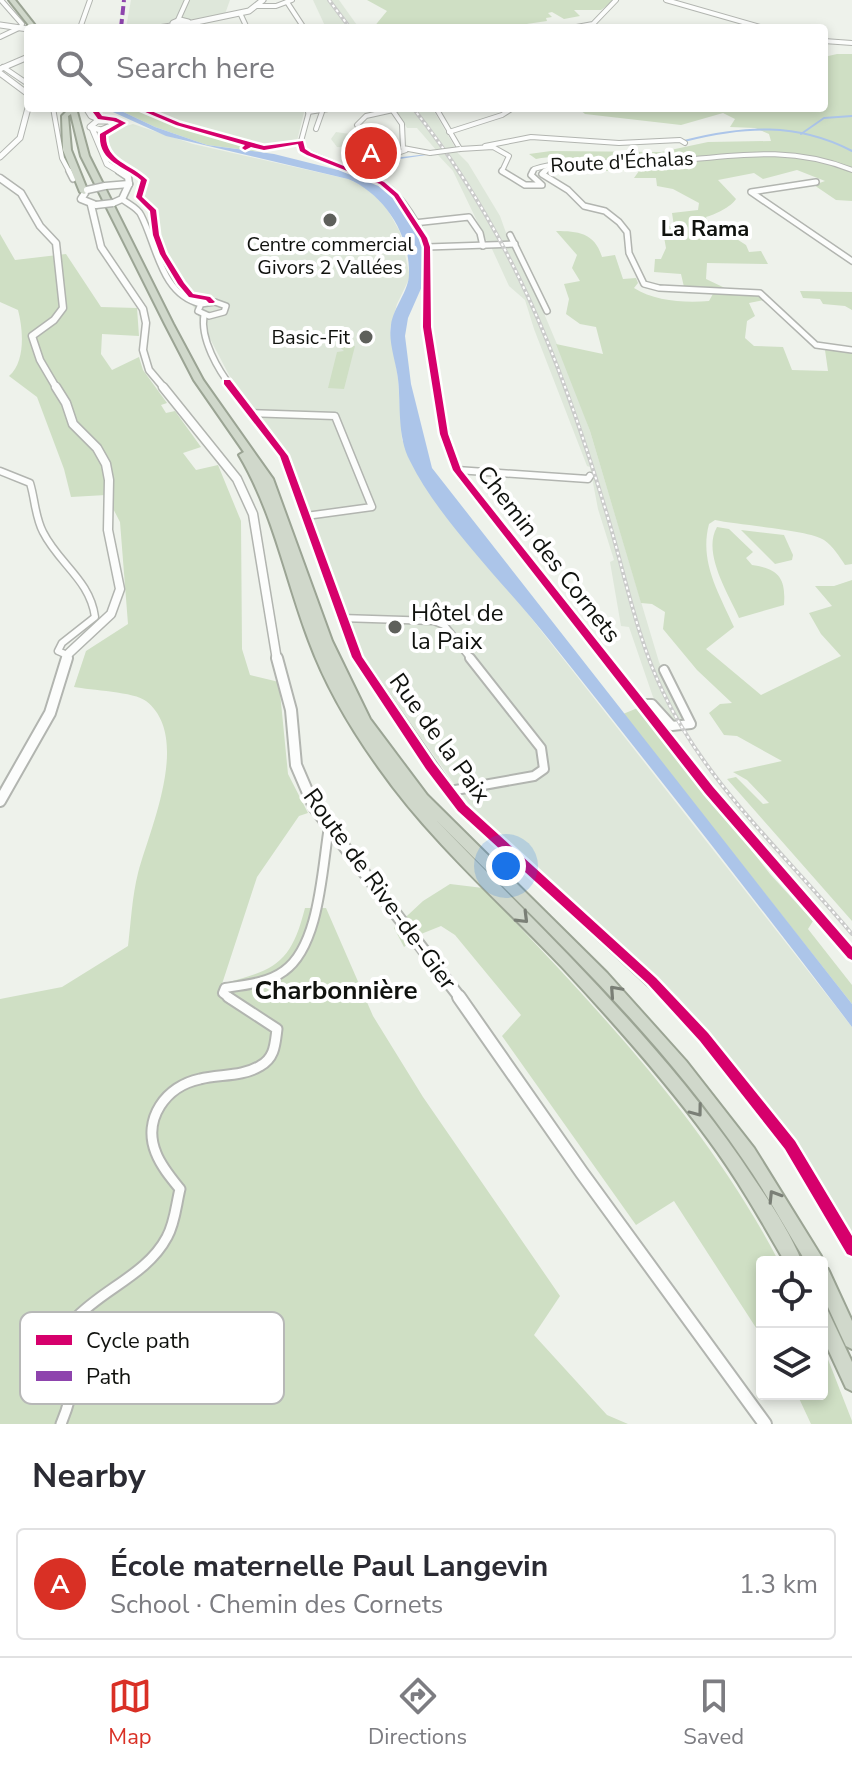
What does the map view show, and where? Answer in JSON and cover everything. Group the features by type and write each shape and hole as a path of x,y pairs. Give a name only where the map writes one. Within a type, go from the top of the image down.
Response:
{"highway":[{"path":"12,0 31,24"},
{"path":"19,0 38,24"},
{"path":"71,113 110,187"},
{"path":"71,113 65,116 67,150 85,191"},
{"path":"71,113 82,167 182,366 260,482 315,642 356,725 411,802 652,1054 741,1172 790,1256"},
{"path":"71,113 85,156 199,380 268,479 326,641 365,721 422,798 602,977 681,1066 748,1153 811,1256"},
{"path":"828,1288 852,1340"},
{"path":"827,1328 852,1382"}],"main road":[{"path":"174,24 240,13 263,0"},
{"path":"0,25 24,28"},
{"path":"24,59 1,69 24,90"},
{"path":"0,157 20,138 27,112"},
{"path":"88,112 94,123 96,143 107,164 128,177 129,184 123,195 113,203 96,208"},
{"path":"94,123 104,120 113,125 96,135"},
{"path":"94,123 104,129"},
{"path":"0,178 21,192 34,210 37,222 56,243 64,287 63,308 57,319 32,336 32,346 47,367 55,389 65,400 72,425 97,444 109,474 107,527 119,597 110,616 67,655 65,679 48,717 0,801"},
{"path":"85,191 129,184"},
{"path":"110,187 123,195"},
{"name":"Route de Rive-de-Gier","path":"85,191 81,199 96,208 101,247 143,309 146,323 143,350 149,370 237,479 253,514 277,660 291,710 296,765 309,797 484,1030 591,1186 765,1424"}],"street":[{"path":"0,37 22,24 1,0"},
{"path":"81,24 90,0"},
{"path":"181,22 189,0"},
{"path":"593,24 616,0"},
{"path":"666,0 750,24"},
{"path":"256,6 267,7 289,1 302,24"},
{"path":"240,13 245,24"},
{"path":"828,41 852,43"},
{"path":"1,69 24,82"},
{"path":"54,112 62,158 73,179"},
{"name":"Chemin des Cornets","path":"308,112 300,145 302,150 382,183 396,195 427,247 427,327 444,434 457,470 642,704 652,704 672,726 691,724 664,670"},
{"path":"316,129 322,112"},
{"path":"357,125 366,116 381,112"},
{"path":"394,112 402,124 402,147 406,150"},
{"path":"438,112 460,149"},
{"path":"449,132 507,112"},
{"path":"352,169 406,150 430,153 546,136 610,143 680,140 685,143"},
{"name":"Route d'Échalas","path":"485,146 507,152 509,158 502,171 529,187 542,185 531,175 534,169 555,163 658,163 725,154 820,156 852,170"},
{"path":"555,163 542,174 568,190 584,206 605,211 622,224 627,232 629,253 642,283 659,288 760,293 816,345 852,350"},
{"path":"816,182 751,192 852,261"},
{"path":"123,195 142,216 146,236 177,293 187,301 224,304 226,311 215,316 204,315"},
{"path":"113,203 134,207"},
{"path":"414,223 469,217 480,233 483,246"},
{"path":"510,235 547,311"},
{"path":"427,247 515,244"},
{"name":"Rue de la Paix","path":"201,304 198,311 204,315 202,328 205,338 227,382 284,456 357,657 462,808 652,981 704,1037 790,1145 852,1249"},
{"path":"205,338 215,316"},
{"path":"250,413 335,416 372,507 306,516"},
{"path":"457,470 588,479 590,476"},
{"path":"0,471 30,483 42,530 74,568 94,608 95,617 62,643 58,651 67,655"},
{"path":"341,618 434,621 444,625 541,748 544,769 534,776 450,791"},
{"path":"642,704 763,855 852,955"},
{"path":"80,1312 149,1260 166,1241 180,1189 150,1145 151,1126 160,1103 178,1086 205,1076 233,1075 256,1068 273,1053 277,1029 239,1008 223,993 225,988 262,981 286,970 304,949 329,827"},
{"path":"61,1424 69,1404"}],"shaded area":[{"path":"131,0 230,0 225,14 173,24 127,24"},
{"path":"313,0 339,0 356,24 324,24"},
{"path":"156,112 304,112 297,141 268,148 222,133 211,133"},
{"path":"397,112 434,112 456,149 437,151 417,128 407,128"},
{"path":"133,124 193,144 348,179 368,189 386,207 400,232 410,277 397,304 390,329 398,379 402,440 506,586 852,1027 852,1236 806,1155 679,998 468,803 365,660 290,457 229,375 160,243 156,212 138,196 145,178 115,162 103,138 106,132"},
{"path":"336,132 368,133 392,143 385,148 390,152 365,160 352,151 353,148 337,147 331,139"},
{"path":"456,151 468,163 500,216 508,245 513,247 524,266 570,375 590,431 659,662 684,720 674,722 653,697 629,627 621,626 610,562 614,560 598,509 590,467 587,466 525,300 509,286 492,249 493,244 488,244 453,171 438,155"}],"green space":[{"path":"367,0 615,0 601,10 574,10 580,16 564,19 552,12 548,13 552,17 546,18 547,21 526,24 376,24 387,11"},
{"path":"852,54 852,201 836,200 814,185 825,181 797,170 763,179 754,173 718,180 736,199 718,213 706,217 707,220 746,245 749,252 761,251 768,264 707,263 706,279 727,289 684,287 681,274 654,272 655,259 661,259 666,248 662,226 674,226 672,213 698,210 699,203 673,189 657,186 656,178 634,178 639,171 606,171 606,162 563,157 536,159 529,154 551,151 661,152 708,142 771,141 769,134 755,128 730,127 735,119 723,113 681,125 583,112 828,112 828,56"},
{"path":"123,112 156,112 211,133 222,133 268,148 263,152 207,145"},
{"path":"556,231 585,235 595,243 602,257 615,255 623,279 636,278 638,283 634,288 651,296 690,302 709,301 714,292 760,295 764,300 749,303 755,316 747,321 745,338 754,346 783,347 792,370 828,371 825,350 852,352 852,564 845,565 830,545 816,536 715,520 709,524 707,538 709,564 734,627 706,649 761,695 841,656 821,634 809,613 832,606 815,586 834,586 852,580 852,921 727,779 736,777 763,804 769,803 747,780 733,772 782,761 737,736 724,735 709,713 720,704 732,703 697,670 663,629 665,612 652,604 641,603 590,431 556,344 603,354 596,327 580,324 566,314 569,299 564,284 580,281 572,268 577,255"},
{"path":"0,234 15,260 66,254 101,307 137,308 139,336 102,334 101,354 112,370 139,357 143,370 167,403 161,405 166,413 175,411 201,447 183,453 196,470 218,465 241,521 242,649 250,675 279,682 288,774 308,813 299,816 257,877 222,984 256,974 278,961 294,941 305,908 326,908 373,1016 423,1097 560,1296 534,1335 607,1415 628,1424 0,1424 0,999 62,987 128,946 136,882 158,808 167,759 166,737 159,717 146,701 123,693 74,687 86,651 128,624 120,522 106,495 71,497 37,397 9,376 21,354 21,326 18,310 0,302"},
{"path":"800,291 852,292 852,310 845,306 823,304 820,299 803,298"},
{"path":"338,345 355,346 344,389 328,388 337,352 344,351"},
{"path":"717,527 729,529 753,552 746,558 752,565 769,569 779,576 784,588 784,605 739,618 714,561 713,537"},
{"path":"741,530 784,535 793,555 792,560 775,564"},
{"path":"640,707 770,874 813,921 808,929 852,985 852,1004 623,714"},
{"path":"450,884 483,888 565,975 682,1111 750,1210 776,1256 756,1256 756,1328 674,1201 636,1225 502,1036 521,1015 455,935 441,926 421,934 404,947 394,928 423,901"},
{"path":"828,1359 852,1424 811,1424 800,1400 828,1400"}],"water":[{"path":"113,112 123,112 207,145 274,154 338,170 350,170 376,160 446,152 373,163 357,172 389,191 422,242 423,284 408,318 405,336 411,384 432,468 852,1004 852,1027 534,621 456,531 423,484 403,441 390,332 408,280 408,259 400,230 383,205 348,179 166,136"}],"waterway":[{"path":"802,133 824,118 852,116"},
{"path":"684,141 748,130 802,133"},
{"path":"802,133 852,151"}],"railway":[{"path":"329,0 347,24"},
{"path":"416,112 478,202 529,299 588,453 653,670 681,726 725,789 852,934"}],"marked path":[{"path":"121,24 124,0"}],"cycle path":[{"path":"96,112 100,118 123,123 103,134 105,150 116,162 144,180 139,197 153,210 156,235 163,254 191,296 208,298 211,302"},
{"path":"149,112 250,145"},
{"path":"245,148 250,145 264,148 301,142 302,150 309,154 382,183 396,195 427,247 427,327 444,434 457,470 709,790 852,955"},
{"path":"227,382 284,456 357,657 430,766 462,808 652,981 704,1037 790,1145 852,1249"}],"place":[{"name":"École maternelle Paul Langevin","path":"371,153"},
{"name":"Centre commercial Givors 2 Vallées","path":"330,220"},
{"name":"Basic-Fit","path":"366,337"},
{"name":"Hôtel de la Paix","path":"395,627"}],"district":[{"name":"La Rama","path":"705,229"},
{"name":"Charbonnière","path":"336,990"}]}
